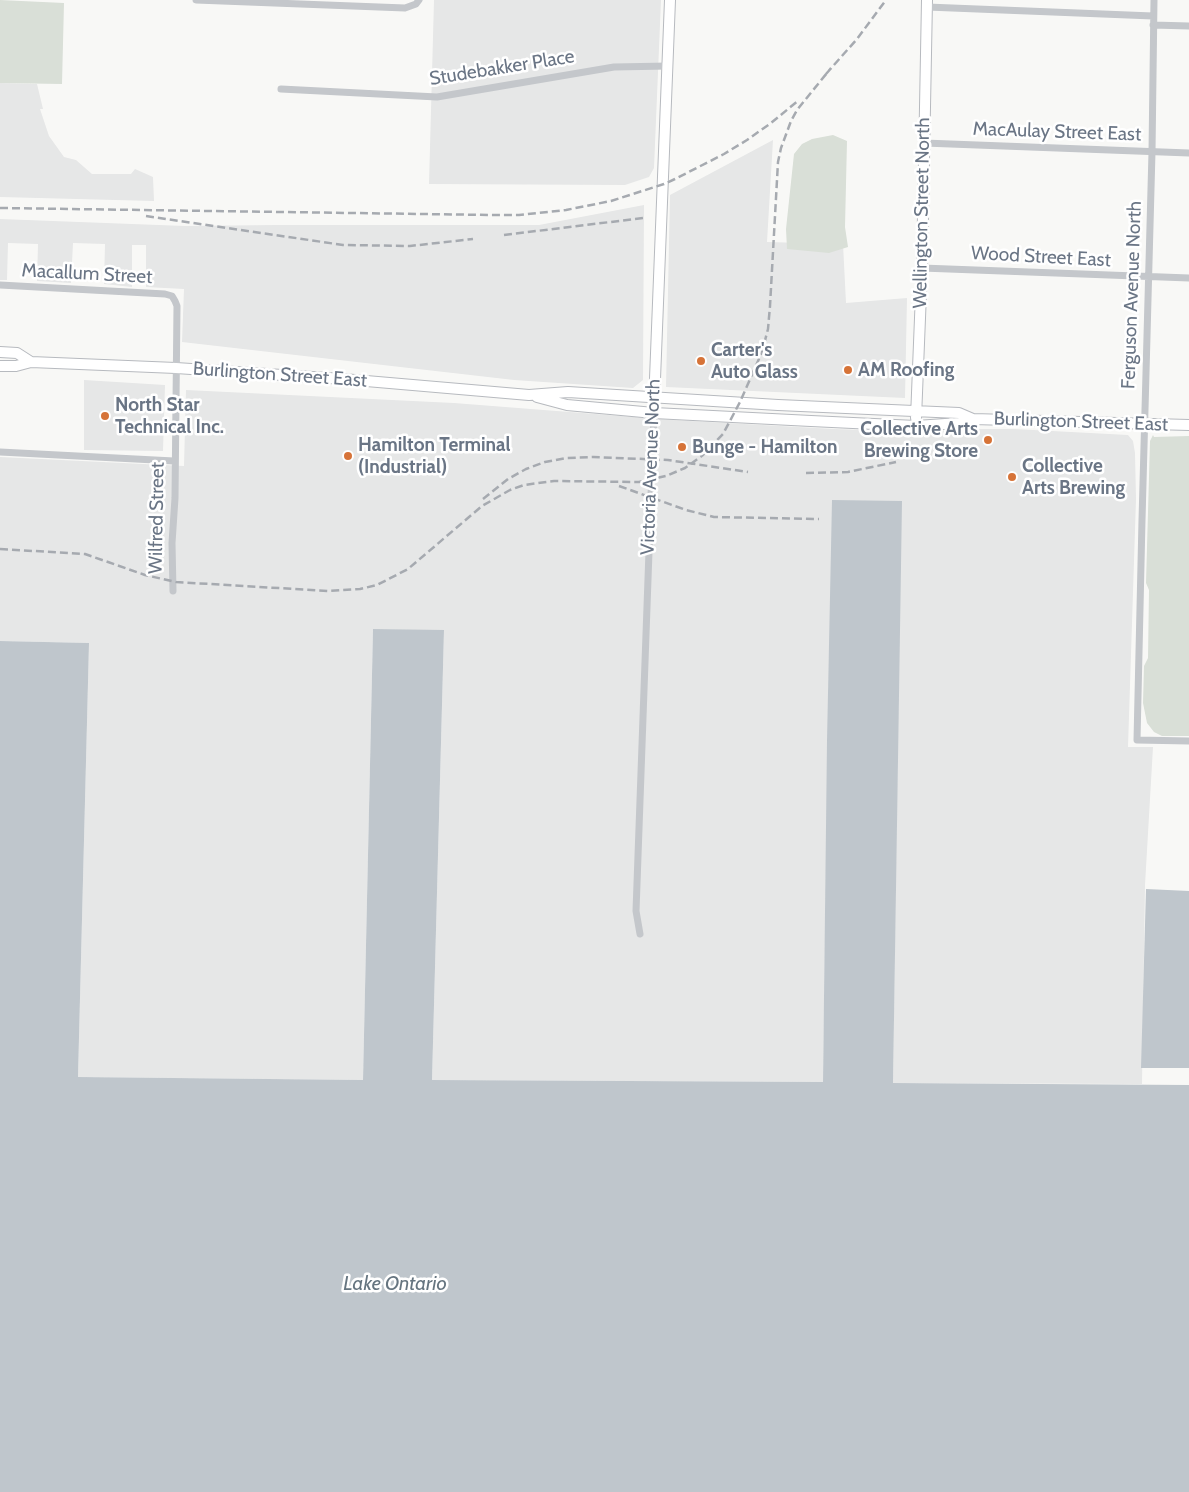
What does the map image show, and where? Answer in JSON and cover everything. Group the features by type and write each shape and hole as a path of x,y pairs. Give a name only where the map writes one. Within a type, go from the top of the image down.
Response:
{"main road":[{"name":"Victoria Avenue North","path":"654,413 670,0"},
{"name":"Wellington Street North","path":"916,426 922,268 927,3"},
{"name":"Burlington Street East","path":"0,352 17,354 31,362"},
{"name":"Burlington Street East","path":"0,366 16,366 31,362 176,368 343,379 529,395 568,392 959,413 973,419"},
{"name":"Burlington Street East","path":"529,395 566,405 654,413 916,426 960,423 973,419 1189,425"}],"street":[{"path":"196,0 269,1 405,8 417,2"},
{"name":"Ferguson Avenue North","path":"1154,0 1137,740 1189,741"},
{"path":"927,3 1153,16"},
{"path":"1153,25 1189,26"},
{"name":"Studebakker Place","path":"281,90 437,97 614,67 668,66"},
{"name":"MacAulay Street East","path":"924,143 1189,153"},
{"name":"Wood Street East","path":"922,268 1189,278"},
{"name":"Macallum Street","path":"0,285 166,294 172,296"},
{"name":"Wilfred Street","path":"172,296 177,306 172,592"},
{"name":"Victoria Avenue North","path":"640,934 636,911 654,413"},
{"path":"0,452 174,461"}],"shaded area":[{"path":"0,0 64,3 62,84 0,83"},
{"path":"434,0 661,0 654,168 649,177 625,185 429,184"},
{"path":"0,83 37,84 43,109 40,109 49,136 64,157 76,160 92,174 131,174 135,169 153,177 154,201 0,197"},
{"path":"833,135 847,141 845,227 848,247 829,253 787,249 786,229 794,154 802,144 812,139"},
{"path":"773,140 767,242 843,244 846,303 907,298 905,398 666,387 670,195"},
{"path":"644,205 643,380 633,388 514,380 182,342 184,289 146,287 146,245 132,245 132,287 104,284 105,244 73,243 71,283 37,281 38,244 8,243 7,280 0,280 0,219 185,226 539,225"},
{"path":"84,380 165,385 163,451 84,450"},
{"path":"186,390 454,403 672,420 834,429 926,432 1014,429 1128,435 1133,441 1135,453 1136,499 1128,747 1153,747 1145,885 1142,1084 893,1083 901,501 829,655 823,1082 432,1080 444,631 373,629 363,1080 78,1077 89,643 0,641 0,457 184,466"},
{"path":"1153,435 1154,437 1189,436 1189,736 1162,736 1154,732 1147,723 1143,703 1144,666 1148,658 1149,590 1146,583 1150,441"}],"water":[{"name":"Lake Ontario","path":"832,500 902,501 893,1083 1189,1085 1189,1492 0,1492 0,641 89,643 78,1077 363,1080 373,629 444,630 432,1080 823,1082"},
{"path":"1146,889 1189,891 1189,1068 1141,1068"}],"railway":[{"path":"826,74 857,39 886,0"},
{"path":"0,549 85,554 145,575 176,582 328,591 360,589 377,585 408,569 482,506 510,490 524,485 554,481 639,482 666,476 685,468 703,455 723,434 740,402 762,352 768,329 778,162 781,148 797,110 831,68"},
{"path":"0,208 493,215 519,215 566,210 611,201 675,179 747,140 799,100"},
{"path":"146,216 343,245 410,246 473,239"},
{"path":"504,235 643,218"},
{"path":"483,499 508,479 526,469 545,462 566,458 593,457 668,460 748,472"},
{"path":"806,473 848,472 896,462"},
{"path":"619,486 686,510 714,517 819,519"}],"place":[{"name":"Carter's Auto Glass","path":"701,361"},
{"name":"AM Roofing","path":"848,370"},
{"name":"North Star Technical Inc.","path":"105,416"},
{"name":"Collective Arts Brewing Store","path":"988,440"},
{"name":"Bunge - Hamilton","path":"682,447"},
{"name":"Hamilton Terminal (Industrial)","path":"348,456"},
{"name":"Collective Arts Brewing","path":"1012,477"}]}
